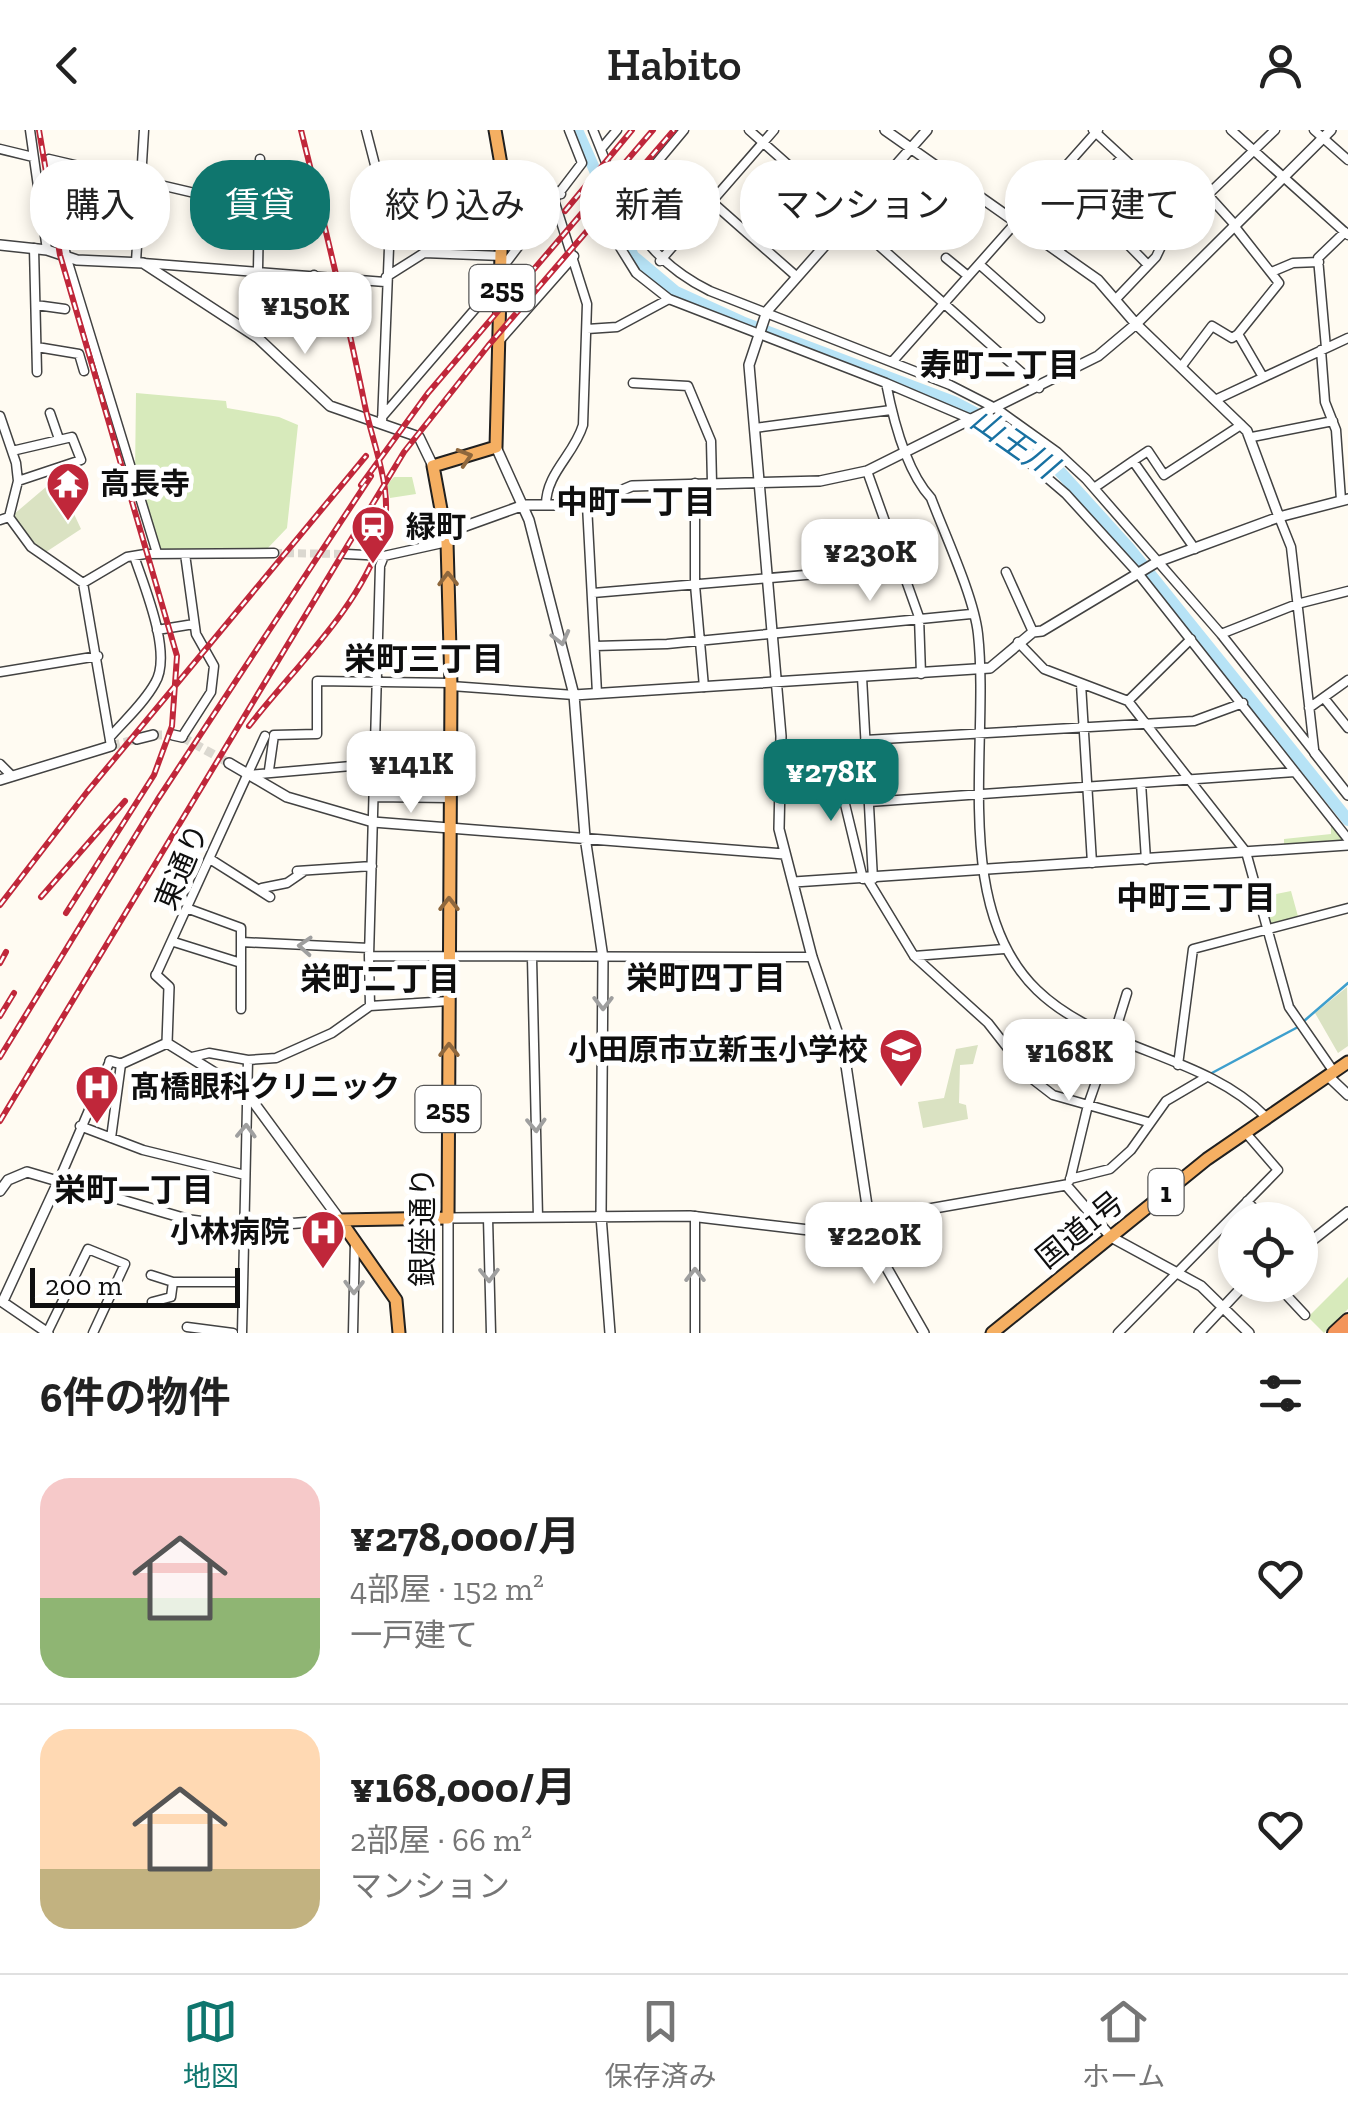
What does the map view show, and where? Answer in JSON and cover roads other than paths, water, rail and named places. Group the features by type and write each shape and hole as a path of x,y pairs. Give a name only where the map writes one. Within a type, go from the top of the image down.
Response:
{"highway":[{"name":"255","path":"496,130 501,160"},
{"name":"255","path":"496,448 502,250"},
{"path":"433,466 496,448"},
{"name":"255","path":"433,466 446,532 451,685 449,1001"},
{"name":"銀座通り","path":"448,1218 449,1001"},
{"name":"国道1号","path":"992,1333 1245,1132 1348,1062"},
{"path":"340,1220 448,1218"},
{"path":"340,1220 396,1300 399,1333"},
{"path":"1334,1333 1348,1320"}],"street":[{"path":"0,148 33,158 30,130"},
{"path":"143,160 144,130"},
{"path":"366,130 390,223 382,420"},
{"path":"560,195 582,164 569,130"},
{"path":"593,130 606,160"},
{"path":"601,149 617,130"},
{"path":"659,160 684,130"},
{"path":"749,130 784,160"},
{"path":"720,193 774,130"},
{"path":"884,130 1005,214"},
{"path":"900,160 926,130"},
{"path":"1231,130 1347,232 1319,262 1293,263 1274,271"},
{"path":"1215,187 1274,130"},
{"path":"1314,130 1326,134 1348,160"},
{"path":"1071,160 1096,131 1125,160"},
{"path":"346,554 384,556 423,547 446,532 524,505 587,506 632,486 837,479 866,471 1098,356 1136,324 1326,134"},
{"path":"1181,367 1212,326 1232,338 1278,288 1274,271 1215,203"},
{"path":"546,505 546,488 579,438 587,329 587,304 560,205"},
{"path":"720,209 796,276"},
{"path":"1148,266 1100,216 1058,251 1098,280 1136,324 1252,438 1291,547 1314,754"},
{"path":"892,362 1005,234"},
{"path":"0,245 30,248"},
{"path":"34,250 36,372"},
{"path":"47,250 66,256 140,263 386,280 424,254 502,267"},
{"path":"65,250 157,554"},
{"path":"140,250 140,263"},
{"path":"258,338 260,250"},
{"path":"382,420 516,250"},
{"path":"622,250 636,272 669,299 972,420 1054,482 1138,572 1244,703 1348,842"},
{"path":"651,250 660,260 710,291 767,310 997,409 1057,452 1094,488 1220,634 1348,796"},
{"path":"660,260 669,250"},
{"path":"818,250 767,310 749,365 773,633 782,784 780,829 812,958 844,1052 864,1220 924,1333"},
{"path":"885,250 1038,388"},
{"path":"1116,299 1160,250"},
{"path":"500,340 574,256"},
{"path":"946,258 968,276"},
{"path":"269,770 274,735 317,734 317,681 451,685 574,695 990,668 1018,642 1156,562 1280,516 1344,500 1335,426 1326,402 1319,262"},
{"path":"140,263 258,338 330,406 382,420 418,437 433,466"},
{"path":"978,264 1040,318"},
{"path":"294,311 311,312 314,275"},
{"path":"587,329 617,328 669,299"},
{"path":"36,305 65,309"},
{"path":"311,306 329,308"},
{"path":"1238,334 1263,377"},
{"path":"1215,400 1348,338"},
{"path":"38,347 79,354 84,371"},
{"path":"632,383 688,386 710,441 712,483"},
{"path":"886,384 891,410 920,485 931,498 978,629 982,872 1004,948 1033,987 1060,1011 1205,1078 1252,1103 1266,1117"},
{"path":"755,428 891,410"},
{"path":"50,413 60,440"},
{"path":"0,416 18,481 5,518 30,547 83,583 111,742"},
{"path":"1094,488 1148,450 1164,475 1241,425"},
{"path":"1252,438 1335,426 1348,428"},
{"path":"12,451 72,438 80,460 18,481"},
{"path":"496,448 502,468 524,505 574,695 585,837 603,958 601,1216 610,1333"},
{"path":"1134,460 1195,548"},
{"path":"866,471 919,617 922,674"},
{"path":"695,483 695,585 704,687"},
{"path":"587,506 598,693"},
{"path":"423,547 430,526 446,532"},
{"path":"83,583 134,556 274,553"},
{"path":"177,736 211,692 214,666 194,624 185,554"},
{"path":"0,780 111,742 156,682 161,666 157,630 134,556"},
{"path":"370,1006 376,681 384,556"},
{"path":"593,593 899,567"},
{"path":"1006,572 1034,632"},
{"path":"1220,634 1297,604 1348,591"},
{"path":"595,646 971,614"},
{"path":"157,630 194,624"},
{"path":"1128,701 1191,639"},
{"path":"1018,642 1044,670 1128,701 1246,852 1296,1018 1348,1096"},
{"path":"0,672 98,656"},
{"path":"862,677 869,802 868,880"},
{"path":"1308,708 1348,680"},
{"path":"1081,684 1092,864"},
{"path":"1324,698 1348,728"},
{"path":"865,740 1194,720 1244,703"},
{"path":"137,739 153,735"},
{"name":"東通り","path":"156,975 265,736"},
{"path":"229,763 310,806 373,822 784,854"},
{"path":"0,764 12,776"},
{"path":"248,775 269,770 374,764"},
{"path":"869,802 1296,772"},
{"path":"1141,783 1146,860"},
{"path":"782,784 844,800 868,880 914,956 988,1024 1031,1078 1048,1093 1148,1122"},
{"path":"374,797 450,798"},
{"path":"794,882 982,872 1348,842"},
{"path":"210,859 262,888 270,898"},
{"path":"262,888 287,883 302,871 372,866"},
{"path":"1178,1065 1193,950 1348,908"},
{"path":"189,909 241,928 240,1009"},
{"path":"174,942 241,963"},
{"path":"242,942 449,959 812,958"},
{"path":"914,956 1004,948"},
{"path":"532,958 538,1217"},
{"path":"156,975 169,987 168,1043"},
{"path":"1069,1182 1088,1105 1127,993"},
{"path":"192,1057 209,1054 248,1060 299,1050 370,1006 449,1001"},
{"path":"168,1043 246,1092 340,1220"},
{"path":"93,1333 125,1264 88,1250 48,1333 2,1301 110,1061 121,1064 168,1043"},
{"path":"603,1043 844,1052"},
{"path":"242,1333 248,1060"},
{"path":"111,1138 121,1064"},
{"path":"448,1218 695,1216 798,1230 864,1220 1069,1182 1110,1169 1131,1150 1166,1102 1205,1078"},
{"path":"80,1126 245,1175"},
{"path":"1245,1132 1278,1170 1247,1202"},
{"path":"0,1191 8,1180 27,1172 150,1210 245,1227 340,1220"},
{"path":"1069,1182 1111,1237 1178,1272 1250,1333"},
{"path":"1318,1236 1348,1212"},
{"path":"694,1333 695,1216"},
{"name":"銀座通り","path":"448,1218 448,1333"},
{"path":"488,1218 490,1333"},
{"path":"1118,1333 1218,1231"},
{"path":"354,1241 354,1333"},
{"path":"152,1274 173,1282 243,1282"},
{"path":"152,1302 171,1298 173,1282"},
{"path":"1200,1333 1227,1302"},
{"path":"1293,1302 1305,1315"},
{"path":"187,1327 232,1333"}],"waterway":[{"name":"山王川","path":"577,130 633,256 676,292 742,322 954,402 1008,430 1053,464 1129,548 1348,820"},
{"path":"1304,1021 1348,983"},
{"path":"1210,1074 1298,1027"}],"tunnel":[{"path":"274,553 346,554"},
{"path":"153,735 173,735"},
{"path":"182,737 229,763"},
{"path":"111,746 137,739"}],"railway":[{"path":"39,130 60,255 177,656 172,726 154,775 66,913"},
{"path":"249,726 341,615 371,566 385,523 382,472 301,130"},
{"path":"565,211 632,130"},
{"path":"361,485 428,393 653,130"},
{"path":"0,1121 404,452 488,346 674,130"},
{"path":"0,905 87,792 366,456"},
{"path":"0,1057 158,799 371,476"},
{"path":"41,897 125,801"},
{"path":"0,963 6,952"},
{"path":"0,1016 14,993"}],"place":[{"name":"高長寺","path":"68,522"},
{"name":"緑町","path":"373,565"},
{"name":"小田原市立新玉小学校","path":"901,1088"},
{"name":"髙橋眼科クリニック","path":"97,1125"},
{"name":"小林病院","path":"323,1270"}],"district":[{"name":"寿町二丁目","path":"1000,365"},
{"name":"中町一丁目","path":"636,502"},
{"name":"栄町三丁目","path":"424,659"},
{"name":"中町三丁目","path":"1196,898"},
{"name":"栄町四丁目","path":"706,978"},
{"name":"栄町二丁目","path":"380,979"},
{"name":"栄町一丁目","path":"134,1190"}]}
